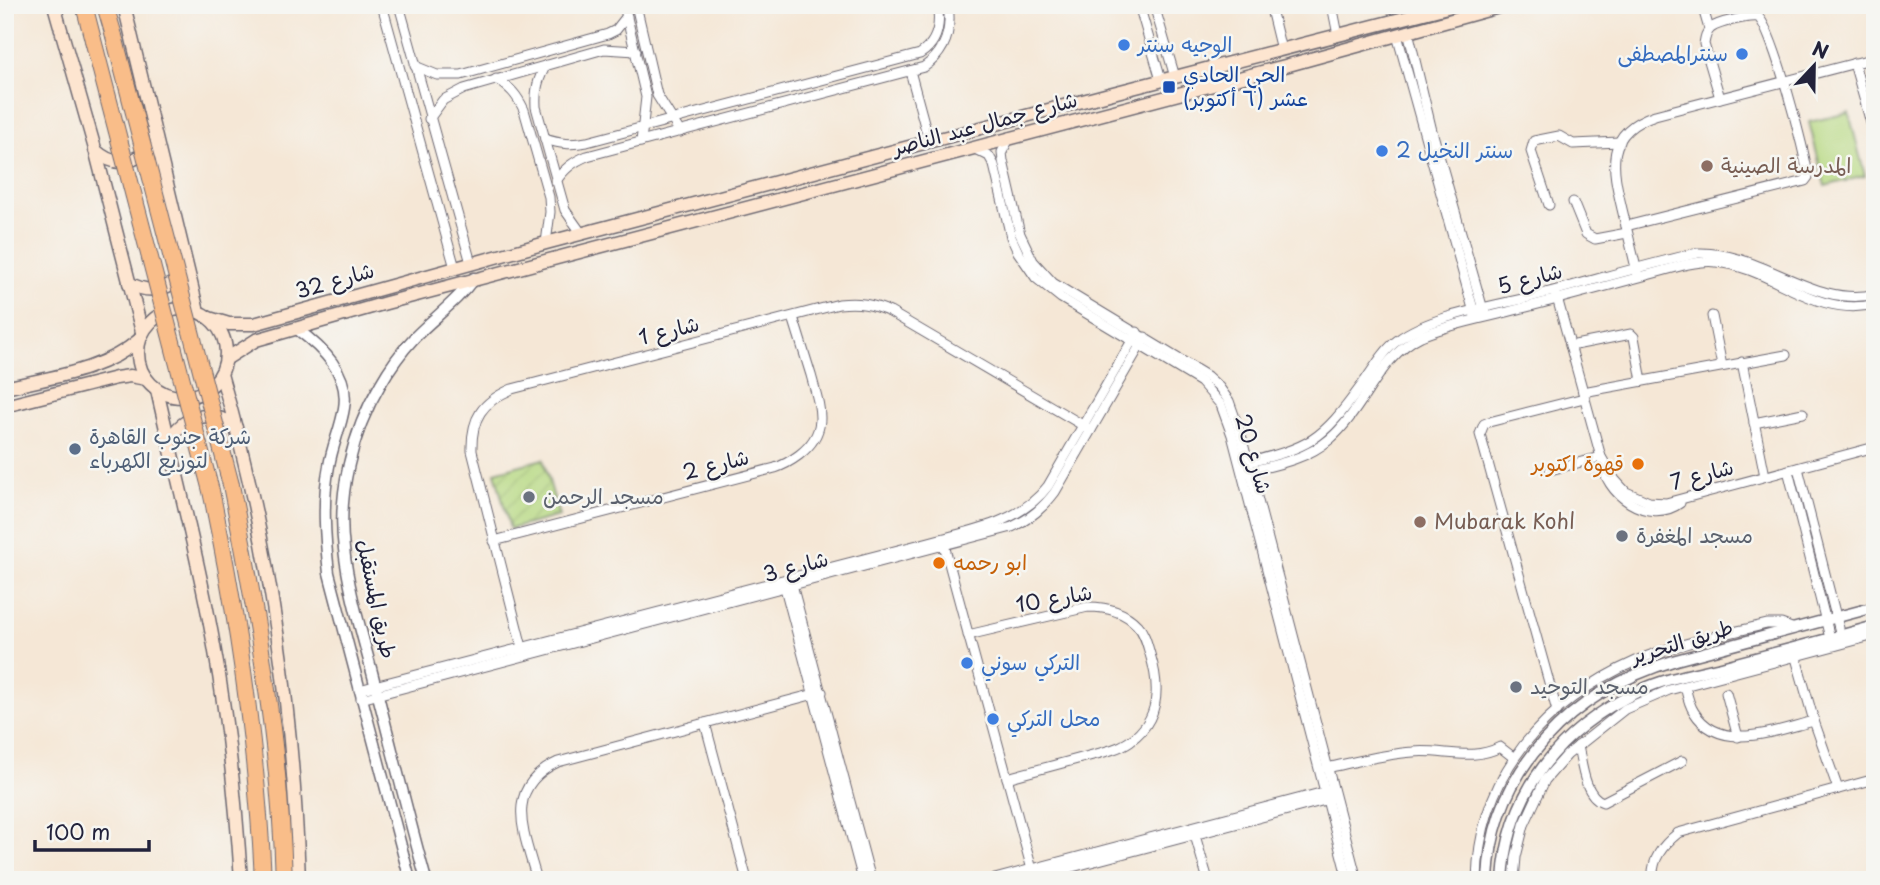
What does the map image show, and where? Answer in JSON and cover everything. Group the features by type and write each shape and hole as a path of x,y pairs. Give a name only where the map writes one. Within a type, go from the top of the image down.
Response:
{"highway":[{"path":"84,5 211,491 236,619 245,683 258,796 263,880"},
{"path":"105,5 231,485 265,679 284,880"}],"main road":[{"path":"54,5 130,283 141,336 138,360 146,379 157,390 171,396 192,396 212,386 220,374 226,359 223,337 204,315 187,264 124,5"},
{"name":"شارع جمال عبد الناصر","path":"474,278 1506,5"},
{"name":"شارع جمال عبد الناصر","path":"471,263 1446,6"},
{"path":"95,149 106,160 131,161 149,151 158,137"},
{"path":"810,173 807,182 813,190"},
{"path":"777,183 785,189 783,197"},
{"name":"شارع 32","path":"204,315 229,324 254,324 471,263"},
{"path":"130,283 146,290 163,288 178,279 187,264"},
{"name":"شارع 32","path":"226,359 256,340 474,278"},
{"path":"5,388 103,363 121,354 141,336 156,316 170,310 184,309 204,315"},
{"path":"254,324 256,340"},
{"path":"220,374 236,428 260,536 292,753 299,880"},
{"path":"5,407 116,378 130,376 146,379"},
{"path":"157,390 214,646 232,768 241,880"},
{"path":"169,442 184,422 201,416 220,418 236,428"}],"street":[{"path":"383,5 455,268"},
{"path":"399,5 471,263"},
{"path":"402,17 409,5"},
{"path":"624,5 646,97 641,142"},
{"path":"636,5 657,95 680,132"},
{"path":"545,139 558,144 573,145 920,54 929,48 938,28 937,5"},
{"path":"547,190 553,194 564,170 574,161 924,67 937,58 944,46 949,32 948,5"},
{"path":"1139,5 1161,80"},
{"path":"1154,5 1175,77"},
{"path":"1270,5 1281,50"},
{"path":"1332,5 1338,35"},
{"path":"1702,5 1709,29"},
{"path":"1573,202 1586,234 1595,239 1805,181 1808,172 1783,81 1763,21 1752,11 1716,25 1709,29 1705,36 1704,44 1720,98"},
{"path":"415,66 437,75 461,75 600,36 616,30 627,16"},
{"path":"1402,33 1480,315"},
{"path":"600,36 607,43 604,49"},
{"path":"429,119 443,100 464,89 604,49 636,51"},
{"path":"1637,273 1613,165 1619,142 1634,125 1644,119 1875,58"},
{"path":"1854,63 1875,137"},
{"path":"546,65 535,92 536,107 565,210 582,234"},
{"path":"909,72 929,141"},
{"path":"461,75 457,83 464,89"},
{"path":"496,79 508,86 518,97 524,110 547,190 550,212 546,243"},
{"path":"646,97 653,101 657,95"},
{"path":"524,110 529,105 536,107"},
{"path":"1549,205 1531,151 1534,141 1559,136 1573,144 1581,145 1619,142"},
{"name":"شارع 20","path":"1010,137 1002,152 1003,161 1020,234 1033,261 1053,283 1139,338"},
{"name":"شارع 20","path":"970,147 981,150 989,156 994,165 1012,237 1029,271 1048,290 1193,366 1219,387 1235,416 1245,468 1329,795 1348,880"},
{"name":"شارع 5","path":"1245,468 1300,447 1324,433 1397,340 1417,328 1556,295 1698,253 1739,258 1828,294 1850,298 1875,295"},
{"name":"شارع 5","path":"1637,273 1713,261 1737,266 1837,307 1875,304"},
{"name":"طريق المستقبل","path":"425,880 353,599 343,546 344,494 365,414 390,370 415,338 459,299 474,278"},
{"name":"شارع 7","path":"1556,295 1601,457 1626,492 1649,502 1675,501 1875,447"},
{"name":"شارع 1","path":"523,651 475,465 472,435 483,408 496,396 512,389 839,304 857,302 873,304 894,314 1087,428"},
{"path":"1712,316 1722,366"},
{"name":"شارع 2","path":"494,541 782,466 802,452 818,433 821,420 817,396 793,317"},
{"name":"طريق المستقبل","path":"297,329 326,353 340,376 344,389 345,406 329,466 326,491 326,547 336,602 410,880"},
{"path":"1570,346 1631,334 1635,341 1642,381"},
{"name":"شارع 3","path":"360,694 944,542 1010,518 1031,505 1048,486 1087,428 1139,338"},
{"path":"1557,712 1480,434 1484,424 1642,381 1786,355"},
{"path":"1742,362 1765,476"},
{"path":"1754,423 1803,413"},
{"path":"1550,470 1601,457 1604,474 1611,487 1636,506 1651,510 1670,509 1686,498"},
{"name":"شارع 20","path":"1245,468 1327,768 1329,795 1357,880"},
{"path":"1798,468 1835,637"},
{"path":"1788,470 1831,619"},
{"path":"944,542 1032,873"},
{"path":"787,582 871,880"},
{"name":"شارع 10","path":"968,635 1077,610 1103,607 1128,617 1138,626 1146,638 1157,676 1157,695 1152,715 1131,741 1111,750 1007,778"},
{"name":"طريق التحرير","path":"1488,880 1493,834 1505,799 1525,762 1556,728 1606,690 1651,667 1875,607"},
{"path":"1477,880 1479,852 1488,811 1513,757 1538,728 1557,712 1617,670 1653,654 1767,624 1781,624 1794,629"},
{"name":"طريق التحرير","path":"1503,880 1508,839 1518,808 1537,771 1568,739 1617,704 1638,691 1657,684 1753,664 1875,626"},
{"path":"1514,880 1519,841 1530,809 1555,766 1611,719 1639,701 1753,664 1796,658 1875,635"},
{"path":"1796,658 1838,789"},
{"path":"1685,686 1692,710 1700,721 1711,730 1724,735 1738,737 1814,721"},
{"path":"1726,692 1738,737"},
{"path":"537,880 520,811 523,798 536,775 558,762 818,693"},
{"path":"818,693 863,880"},
{"path":"705,723 747,880"},
{"path":"1578,746 1590,793 1603,802 1682,761"},
{"path":"1327,768 1412,752 1471,755 1488,753 1500,747 1513,757"},
{"path":"1653,880 1656,858 1665,843 1678,833 1875,780"},
{"path":"991,880 1032,873 1329,795"},
{"path":"1194,831 1208,880"},
{"path":"1023,880 1032,873"}],"green space":[{"path":"1849,113 1865,176 1825,186 1809,122"},
{"path":"543,459 559,516 510,529 495,472"}],"place":[{"name":"الوجيه سنتر","path":"1124,45"},
{"name":"سنترالمصطفى","path":"1742,54"},
{"name":"الحي الحادي عشر (٦ أكتوبر)","path":"1169,87"},
{"name":"سنتر النخيل 2","path":"1382,151"},
{"name":"المدرسة الصينية","path":"1707,166"},
{"name":"شركة جنوب القاهرة لتوزيع الكهرباء","path":"75,449"},
{"name":"قهوة اكتوبر","path":"1638,464"},
{"name":"مسجد الرحمن","path":"529,497"},
{"name":"Mubarak Kohl","path":"1420,522"},
{"name":"مسجد المغفرة","path":"1622,536"},
{"name":"ابو رحمه","path":"939,563"},
{"name":"التركي سوني","path":"967,663"},
{"name":"مسجد التوحيد","path":"1516,687"},
{"name":"محل التركي","path":"993,719"}]}
